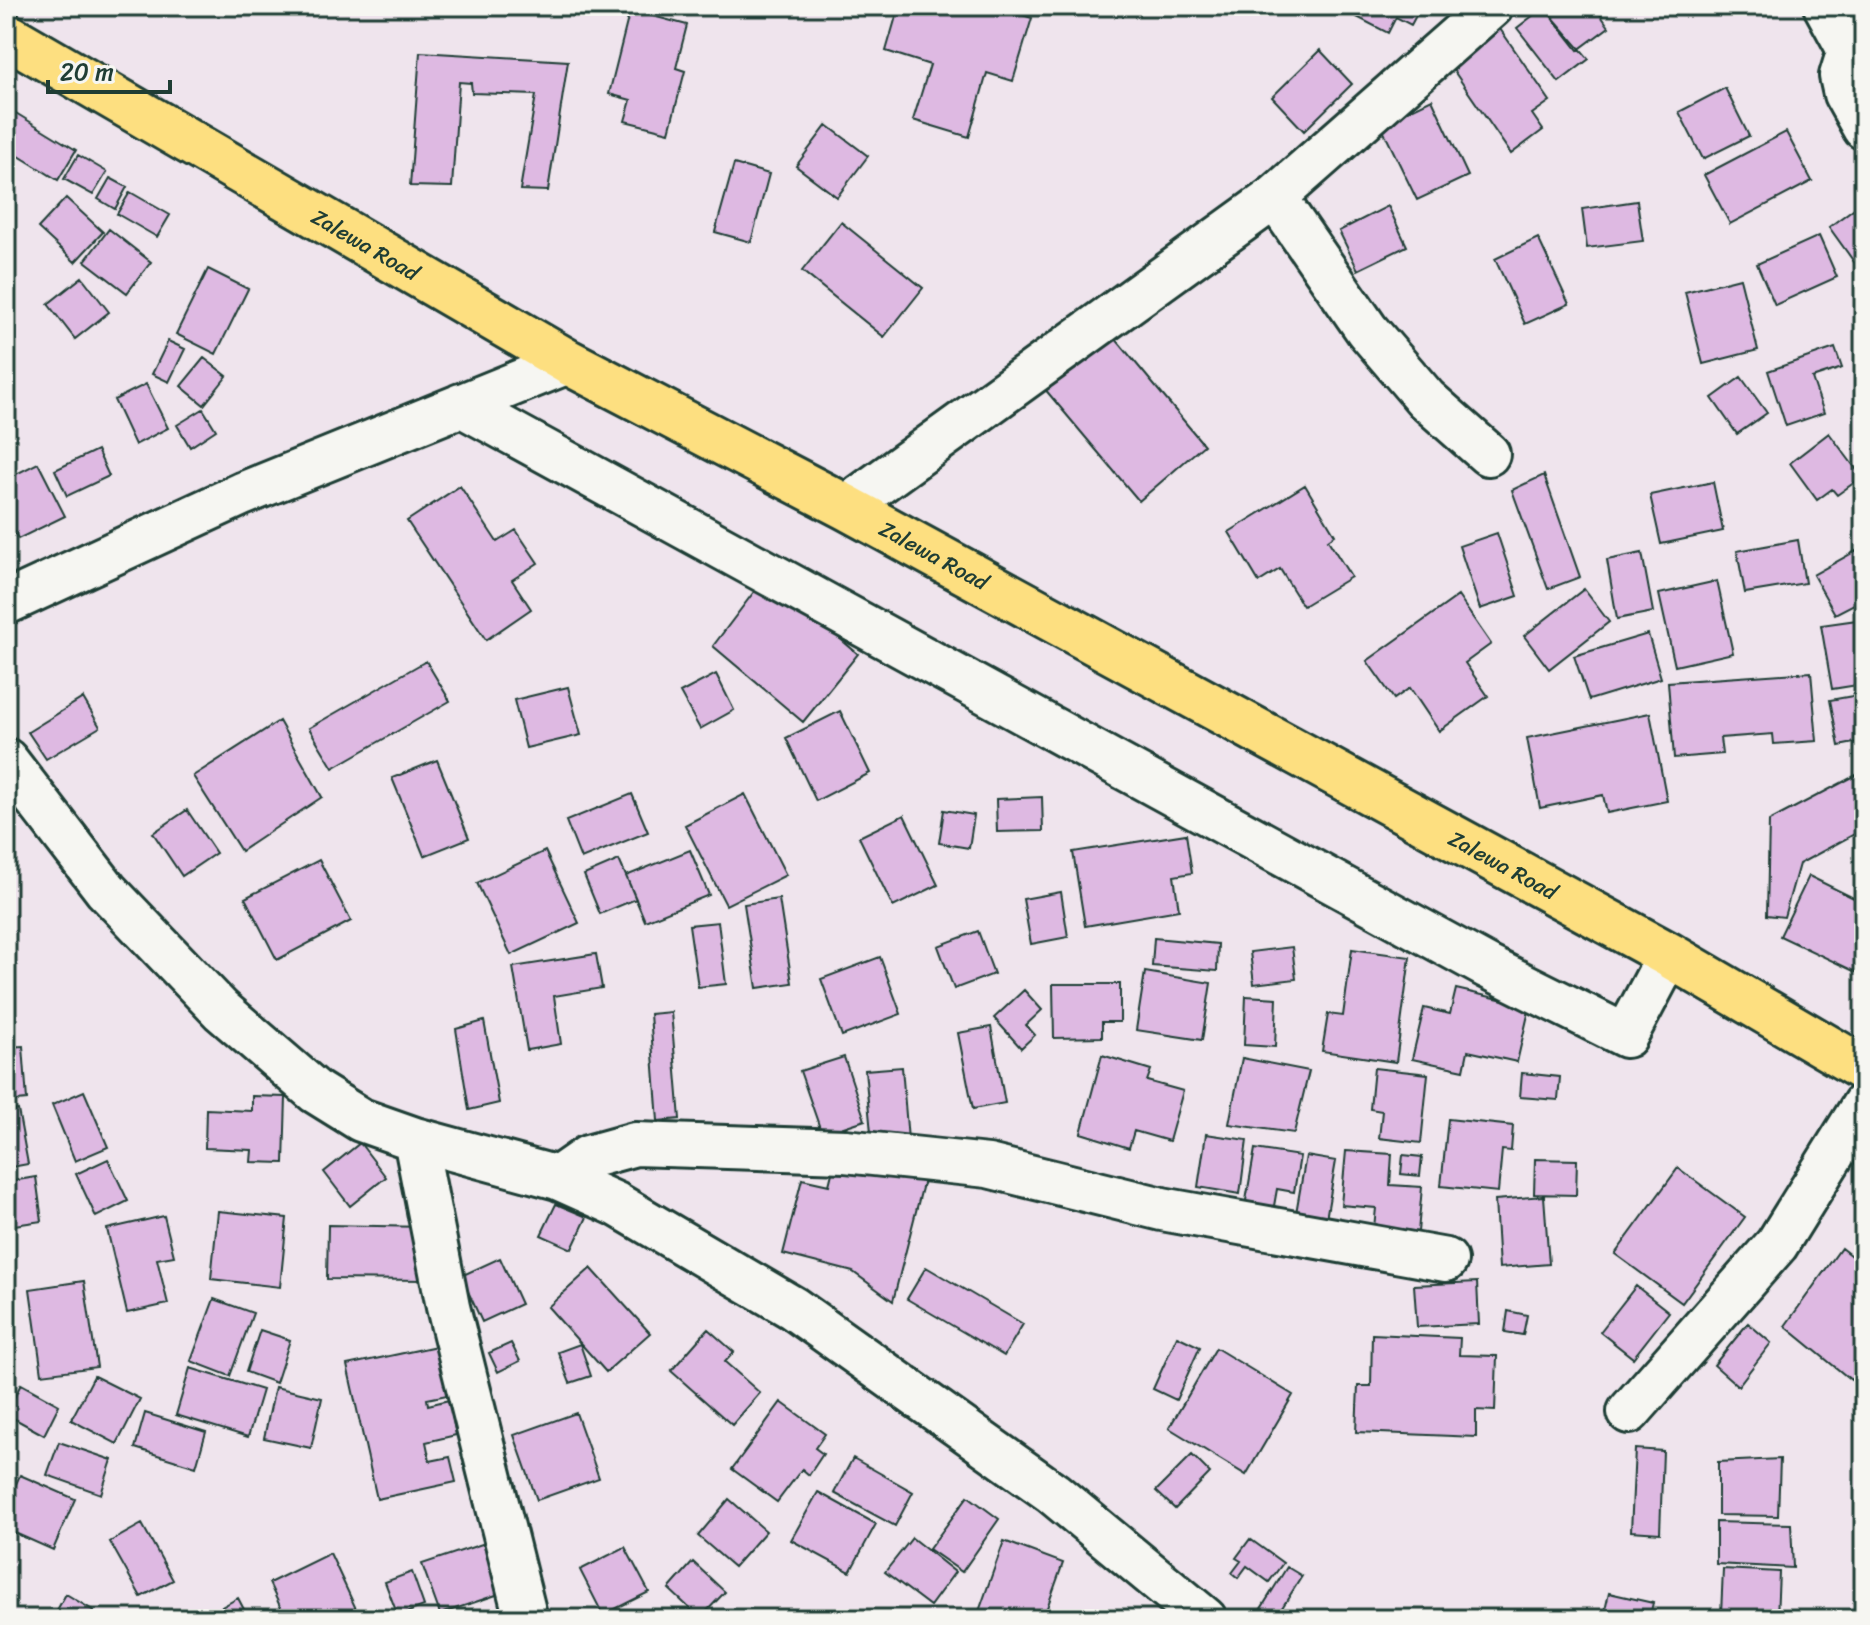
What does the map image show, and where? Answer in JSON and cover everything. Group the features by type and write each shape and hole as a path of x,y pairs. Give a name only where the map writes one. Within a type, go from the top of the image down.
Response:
{"highway":[{"name":"Zalewa Road","path":"6,35 568,362 846,507 1669,955 1864,1069"}],"street":[{"path":"1825,6 1849,50 1841,76 1864,128"},
{"path":"846,507 1275,197 1473,13"},
{"path":"1275,197 1367,330 1426,399 1488,454"},
{"path":"6,603 242,494 568,362"},
{"path":"461,405 1488,967 1626,1036 1669,955"},
{"path":"6,760 106,890 221,1010 316,1092 361,1120 415,1139 558,1178 616,1204 793,1308 1053,1493 1205,1619"},
{"path":"1629,1412 1777,1244 1864,1104"},
{"path":"415,1139 448,1307 526,1619"},
{"path":"558,1178 588,1157 635,1144 845,1151 988,1166 1162,1209 1446,1260"}],"building":[{"path":"899,6 937,6 964,14 966,6 993,6 1032,18 1013,81 987,73 969,137 913,120 930,65 886,51"},
{"path":"1360,6 1421,6 1411,25 1396,17 1388,33 1355,16"},
{"path":"1594,6 1609,27 1578,50 1544,7"},
{"path":"1850,6 1864,6 1864,32"},
{"path":"1544,7 1589,59 1559,82 1517,28"},
{"path":"630,10 687,25 676,68 685,71 669,132 625,121 631,100 609,94"},
{"path":"1498,26 1550,101 1532,114 1543,130 1511,154 1447,61"},
{"path":"1320,50 1352,84 1304,131 1272,97"},
{"path":"420,52 568,61 548,191 520,190 536,95 472,93 471,83 459,82 452,187 410,186"},
{"path":"1725,88 1749,136 1703,159 1679,112"},
{"path":"1432,99 1468,176 1417,200 1380,124"},
{"path":"6,107 76,150 58,180 6,148"},
{"path":"827,125 868,156 837,197 796,166"},
{"path":"1786,132 1812,181 1730,224 1704,175"},
{"path":"78,155 107,172 93,195 64,179"},
{"path":"734,164 769,174 751,242 715,232"},
{"path":"110,178 127,187 115,209 98,199"},
{"path":"130,192 170,215 157,237 117,214"},
{"path":"66,198 103,232 75,262 38,228"},
{"path":"1637,201 1643,241 1587,248 1582,209"},
{"path":"1864,201 1864,261 1857,266 1829,227"},
{"path":"1388,206 1407,246 1358,270 1339,231"},
{"path":"841,222 923,288 884,337 802,271"},
{"path":"109,229 151,262 127,293 85,261"},
{"path":"1819,236 1837,277 1775,305 1757,264"},
{"path":"1538,238 1569,304 1525,324 1495,259"},
{"path":"208,269 248,289 216,354 176,334"},
{"path":"82,277 109,312 75,339 48,304"},
{"path":"1740,278 1758,350 1703,364 1685,292"},
{"path":"1110,332 1204,445 1139,501 1044,388"},
{"path":"168,341 185,349 169,382 152,374"},
{"path":"1835,348 1842,368 1812,378 1824,413 1786,426 1768,371"},
{"path":"204,358 227,376 204,405 181,386"},
{"path":"1741,377 1767,413 1737,434 1712,398"},
{"path":"146,384 168,428 135,445 114,400"},
{"path":"203,409 216,430 190,447 177,425"},
{"path":"1829,433 1862,477 1837,495 1832,489 1817,500 1790,463"},
{"path":"97,450 109,476 67,496 55,470"},
{"path":"38,463 65,516 18,539 6,515 6,479"},
{"path":"1544,475 1580,577 1548,589 1512,490"},
{"path":"1713,482 1723,531 1661,544 1650,495"},
{"path":"1305,485 1335,535 1328,540 1351,577 1303,606 1280,569 1259,582 1229,532"},
{"path":"460,486 497,542 516,530 538,563 512,580 531,609 486,640 407,521"},
{"path":"1497,533 1518,596 1480,609 1459,546"},
{"path":"1798,540 1805,583 1745,593 1737,551"},
{"path":"1856,551 1864,567 1864,599 1835,614 1813,575"},
{"path":"1642,553 1653,612 1617,619 1607,560"},
{"path":"766,576 858,654 803,722 713,646"},
{"path":"1717,581 1733,653 1675,666 1659,594"},
{"path":"1584,589 1609,622 1549,669 1524,636"},
{"path":"1458,596 1491,644 1465,663 1488,696 1439,731 1410,688 1394,699 1367,661"},
{"path":"1864,619 1864,684 1832,689 1821,625"},
{"path":"1648,634 1661,678 1589,700 1574,656"},
{"path":"426,661 450,701 333,768 309,728"},
{"path":"1811,672 1817,741 1774,744 1773,734 1720,738 1722,754 1674,758 1668,682"},
{"path":"716,674 734,710 700,729 680,693"},
{"path":"568,687 581,735 526,748 514,700"},
{"path":"1864,694 1864,741 1839,746 1830,700"},
{"path":"83,698 100,727 46,759 28,732"},
{"path":"840,711 870,773 816,801 786,738"},
{"path":"1650,713 1667,801 1607,813 1603,795 1540,808 1527,738"},
{"path":"279,721 322,797 241,851 193,776"},
{"path":"437,760 469,838 424,856 392,778"},
{"path":"1864,771 1864,829 1799,864 1784,917 1767,915 1769,821"},
{"path":"632,794 648,832 581,859 566,821"},
{"path":"745,794 786,875 726,905 685,825"},
{"path":"1042,797 1043,831 997,832 996,799"},
{"path":"187,810 216,853 182,876 153,833"},
{"path":"944,810 974,815 969,848 939,843"},
{"path":"904,815 938,885 893,907 859,837"},
{"path":"1186,834 1192,873 1174,876 1179,910 1085,926 1073,852"},
{"path":"690,850 709,895 645,921 626,876"},
{"path":"545,851 579,923 511,955 477,883"},
{"path":"319,860 351,921 277,960 245,898"},
{"path":"619,860 636,899 600,914 584,875"},
{"path":"1809,876 1864,903 1864,976 1780,936"},
{"path":"1061,892 1068,937 1031,944 1023,899"},
{"path":"779,899 792,983 757,988 744,904"},
{"path":"718,922 726,984 698,987 689,925"},
{"path":"978,931 994,974 954,989 938,946"},
{"path":"1154,938 1218,944 1217,971 1152,966"},
{"path":"1292,947 1296,979 1254,984 1250,952"},
{"path":"1352,949 1410,957 1396,1062 1322,1051 1328,1014 1343,1016"},
{"path":"596,954 602,988 554,996 561,1044 527,1050 513,967"},
{"path":"880,957 901,1014 842,1036 821,979"},
{"path":"1145,972 1211,983 1202,1040 1136,1030"},
{"path":"1053,984 1120,984 1120,1022 1102,1022 1102,1037 1054,1038"},
{"path":"1456,989 1530,1006 1517,1062 1468,1051 1464,1070 1412,1059 1424,1008 1450,1014"},
{"path":"1024,990 1042,1010 1026,1025 1035,1035 1021,1048 994,1018"},
{"path":"1246,996 1277,998 1275,1047 1244,1045"},
{"path":"671,1012 680,1119 658,1121 650,1014"},
{"path":"484,1021 499,1103 469,1110 456,1029"},
{"path":"991,1027 1005,1103 973,1109 958,1033"},
{"path":"23,1046 27,1100 6,1102 6,1047"},
{"path":"1102,1055 1151,1070 1147,1081 1183,1091 1169,1141 1134,1131 1129,1148 1081,1133"},
{"path":"844,1057 865,1120 822,1134 800,1071"},
{"path":"1242,1058 1309,1071 1294,1133 1229,1124"},
{"path":"902,1067 908,1140 872,1143 865,1070"},
{"path":"1374,1068 1428,1074 1421,1143 1379,1138 1382,1111 1370,1109"},
{"path":"1522,1073 1560,1077 1558,1100 1520,1097"},
{"path":"84,1091 108,1147 75,1161 52,1105"},
{"path":"252,1096 286,1097 284,1163 251,1162 252,1150 205,1148 206,1109 252,1111"},
{"path":"18,1110 28,1164 6,1168 6,1112"},
{"path":"1448,1119 1513,1126 1511,1151 1502,1150 1498,1192 1441,1186"},
{"path":"1206,1134 1247,1140 1240,1194 1198,1187"},
{"path":"360,1143 386,1177 350,1206 324,1172"},
{"path":"1255,1149 1300,1156 1294,1192 1277,1189 1272,1217 1244,1212"},
{"path":"1346,1151 1392,1154 1390,1185 1422,1187 1418,1232 1374,1228 1376,1208 1341,1205"},
{"path":"1403,1155 1422,1157 1420,1176 1401,1174"},
{"path":"1306,1156 1336,1161 1326,1219 1296,1213"},
{"path":"836,1157 924,1180 893,1301 853,1272 783,1254 802,1179 829,1185"},
{"path":"108,1159 128,1201 96,1217 76,1174"},
{"path":"1535,1159 1577,1160 1576,1195 1534,1194"},
{"path":"1678,1168 1745,1217 1682,1303 1615,1254"},
{"path":"36,1177 42,1221 7,1226 6,1182"},
{"path":"1544,1196 1549,1264 1499,1268 1495,1200"},
{"path":"556,1204 587,1217 572,1249 541,1235"},
{"path":"218,1211 287,1218 280,1287 211,1279"},
{"path":"164,1216 174,1256 157,1259 168,1304 127,1313 107,1229"},
{"path":"328,1225 425,1227 424,1280 327,1279"},
{"path":"1841,1248 1864,1266 1864,1363 1851,1380 1785,1326"},
{"path":"500,1258 521,1304 482,1322 461,1276"},
{"path":"926,1267 1023,1324 1004,1356 907,1299"},
{"path":"591,1268 650,1333 606,1372 548,1307"},
{"path":"84,1281 97,1367 42,1374 30,1289"},
{"path":"1477,1282 1479,1324 1417,1327 1414,1285"},
{"path":"1636,1286 1669,1312 1633,1358 1600,1332"},
{"path":"214,1299 253,1313 230,1376 191,1361"},
{"path":"1508,1311 1527,1315 1523,1335 1505,1332"},
{"path":"1748,1323 1771,1343 1738,1386 1714,1365"},
{"path":"708,1329 734,1352 725,1362 760,1393 732,1425 671,1371"},
{"path":"260,1330 290,1340 276,1383 246,1372"},
{"path":"1372,1334 1460,1338 1459,1355 1497,1356 1495,1411 1476,1410 1476,1437 1356,1432 1358,1386 1371,1386"},
{"path":"1177,1336 1200,1347 1176,1400 1153,1389"},
{"path":"511,1343 520,1361 498,1372 489,1353"},
{"path":"446,1344 457,1393 427,1399 428,1405 449,1400 456,1435 426,1442 430,1461 450,1457 456,1482 377,1499 347,1365"},
{"path":"580,1344 591,1376 570,1383 558,1352"},
{"path":"1216,1348 1293,1395 1246,1475 1169,1428"},
{"path":"190,1368 262,1390 248,1437 176,1415"},
{"path":"94,1376 140,1399 117,1444 71,1420"},
{"path":"21,1384 59,1405 44,1435 6,1414"},
{"path":"275,1387 322,1398 311,1448 264,1438"},
{"path":"781,1402 825,1434 815,1448 823,1454 809,1475 802,1469 777,1502 732,1469"},
{"path":"145,1413 206,1432 196,1467 135,1448"},
{"path":"576,1413 599,1478 537,1500 514,1435"},
{"path":"59,1442 112,1460 101,1494 47,1475"},
{"path":"1635,1449 1663,1451 1660,1533 1631,1531"},
{"path":"1192,1455 1210,1473 1175,1509 1156,1491"},
{"path":"853,1458 913,1492 895,1526 834,1493"},
{"path":"1780,1459 1778,1516 1718,1515 1718,1462"},
{"path":"20,1475 75,1499 53,1550 6,1529 6,1506"},
{"path":"818,1492 876,1524 850,1572 791,1540"},
{"path":"968,1496 999,1519 962,1572 929,1549"},
{"path":"729,1499 766,1531 734,1567 698,1536"},
{"path":"1716,1522 1791,1524 1793,1568 1716,1564"},
{"path":"142,1524 173,1580 141,1597 110,1542"},
{"path":"912,1538 955,1572 930,1606 885,1572"},
{"path":"1250,1539 1283,1563 1269,1582 1247,1566 1238,1578 1232,1573 1241,1561 1236,1558"},
{"path":"1004,1541 1063,1563 1043,1619 977,1617"},
{"path":"485,1543 502,1593 440,1614 422,1564"},
{"path":"625,1547 649,1592 603,1615 580,1570"},
{"path":"330,1553 357,1611 340,1619 286,1619 269,1583"},
{"path":"693,1562 725,1592 700,1618 669,1589"},
{"path":"1287,1567 1302,1576 1275,1619 1271,1619 1259,1612"},
{"path":"1723,1569 1779,1572 1777,1617 1721,1614"},
{"path":"412,1572 424,1606 398,1616 385,1582"},
{"path":"1609,1593 1653,1603 1649,1619 1603,1619"},
{"path":"66,1594 94,1611 90,1619 52,1619"},
{"path":"238,1598 249,1619 226,1619 220,1608"}]}
